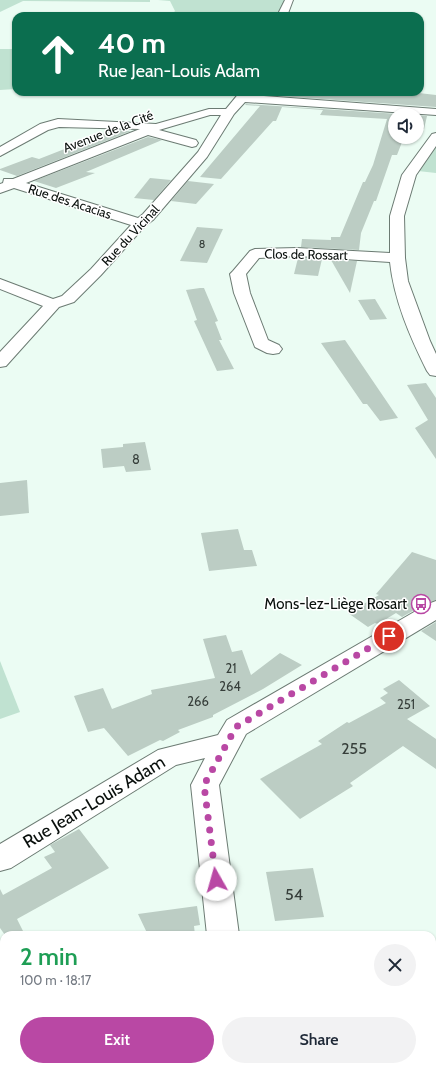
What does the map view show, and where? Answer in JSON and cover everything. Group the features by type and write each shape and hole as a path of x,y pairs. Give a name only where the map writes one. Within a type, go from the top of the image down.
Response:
{"street":[{"path":"284,12 289,0"},
{"name":"Rue du Vicinal","path":"0,362 53,304 68,299 96,272 140,223 148,217 203,154 229,112 242,96"},
{"path":"254,96 436,112"},
{"name":"Avenue de la Cité","path":"0,189 161,126 209,112 229,112"},
{"path":"0,152 44,127 58,123 161,126"},
{"path":"148,131 192,143"},
{"path":"436,138 409,175 397,216 397,258 400,281 421,341 436,371"},
{"name":"Rue des Acacias","path":"0,179 140,223"},
{"name":"Clos de Rossart","path":"273,349 261,343 242,293 238,274 256,254 297,252 397,258"},
{"path":"0,284 53,304"},
{"path":"222,931 204,785 236,727 436,609"},
{"name":"Rue Jean-Louis Adam","path":"0,859 168,757 227,743"}],"green space":[{"path":"0,0 150,0 150,2 23,1 0,12"},
{"path":"158,0 285,0 280,12 174,12 170,1"},
{"path":"0,49 12,49 12,89 0,90"},
{"path":"436,145 436,173 418,171"},
{"path":"0,661 20,712 0,719"}],"building":[{"path":"424,94 436,95 436,107 279,96 424,96"},
{"path":"246,104 388,113 388,144 401,144 397,155 392,155 376,201 374,201 361,233 359,250 301,247 302,239 331,240 331,237 340,237 363,182 365,182 373,165 387,119 320,115 323,110 282,107 276,121 273,121 221,179 200,177 260,106 245,105"},
{"path":"424,116 427,116 424,129"},
{"path":"113,130 131,131 17,176 0,170 32,157 39,159"},
{"path":"148,137 162,140 86,172 95,173 56,188 34,181"},
{"path":"150,178 171,180 154,200 134,198"},
{"path":"188,181 214,184 196,204 171,201"},
{"path":"197,227 223,229 207,263 180,261"},
{"path":"298,258 322,259 318,276 294,274"},
{"path":"331,260 357,261 350,293"},
{"path":"204,288 218,321 215,322 222,340 219,340 234,369 217,371 194,321 197,320 186,290"},
{"path":"375,299 387,319 370,320 358,300"},
{"path":"345,340 398,418 380,421 367,404 363,404 321,343"},
{"path":"426,383 436,398 436,459 415,428 428,420 407,385"},
{"path":"145,442 151,470 126,472 124,466 103,468 101,449 123,447 123,444"},
{"path":"27,480 29,513 0,516 0,483"},
{"path":"238,529 244,550 252,550 257,566 209,571 201,533"},
{"path":"412,552 436,560 436,600 427,603 402,617 396,613 378,624 375,623 368,627 348,613 379,595 376,594"},
{"path":"436,622 436,641 421,631"},
{"path":"226,635 232,652 242,650 251,675 280,653 302,665 263,689 213,715 213,717 178,730 180,732 163,741 160,740 128,756 104,728 88,732 74,696 103,688 112,709 152,694 151,690 215,678 203,639"},
{"path":"399,680 430,706 407,719 436,739 436,769 403,746 350,783 353,786 300,819 260,779 322,744 318,741 347,722 349,723 386,703 380,698 388,693 383,689"},
{"path":"79,829 109,868 17,919 23,931 2,931 0,928 0,889 3,895 52,868 44,857 55,852 50,845"},
{"path":"313,868 324,917 275,921 266,872"},
{"path":"197,906 200,925 194,926 195,931 146,931 138,914"}],"place":[{"name":"Mons-lez-Liège Rosart","path":"421,604"}],"route":[{"path":"216,880 204,785 236,727 389,636"}]}
